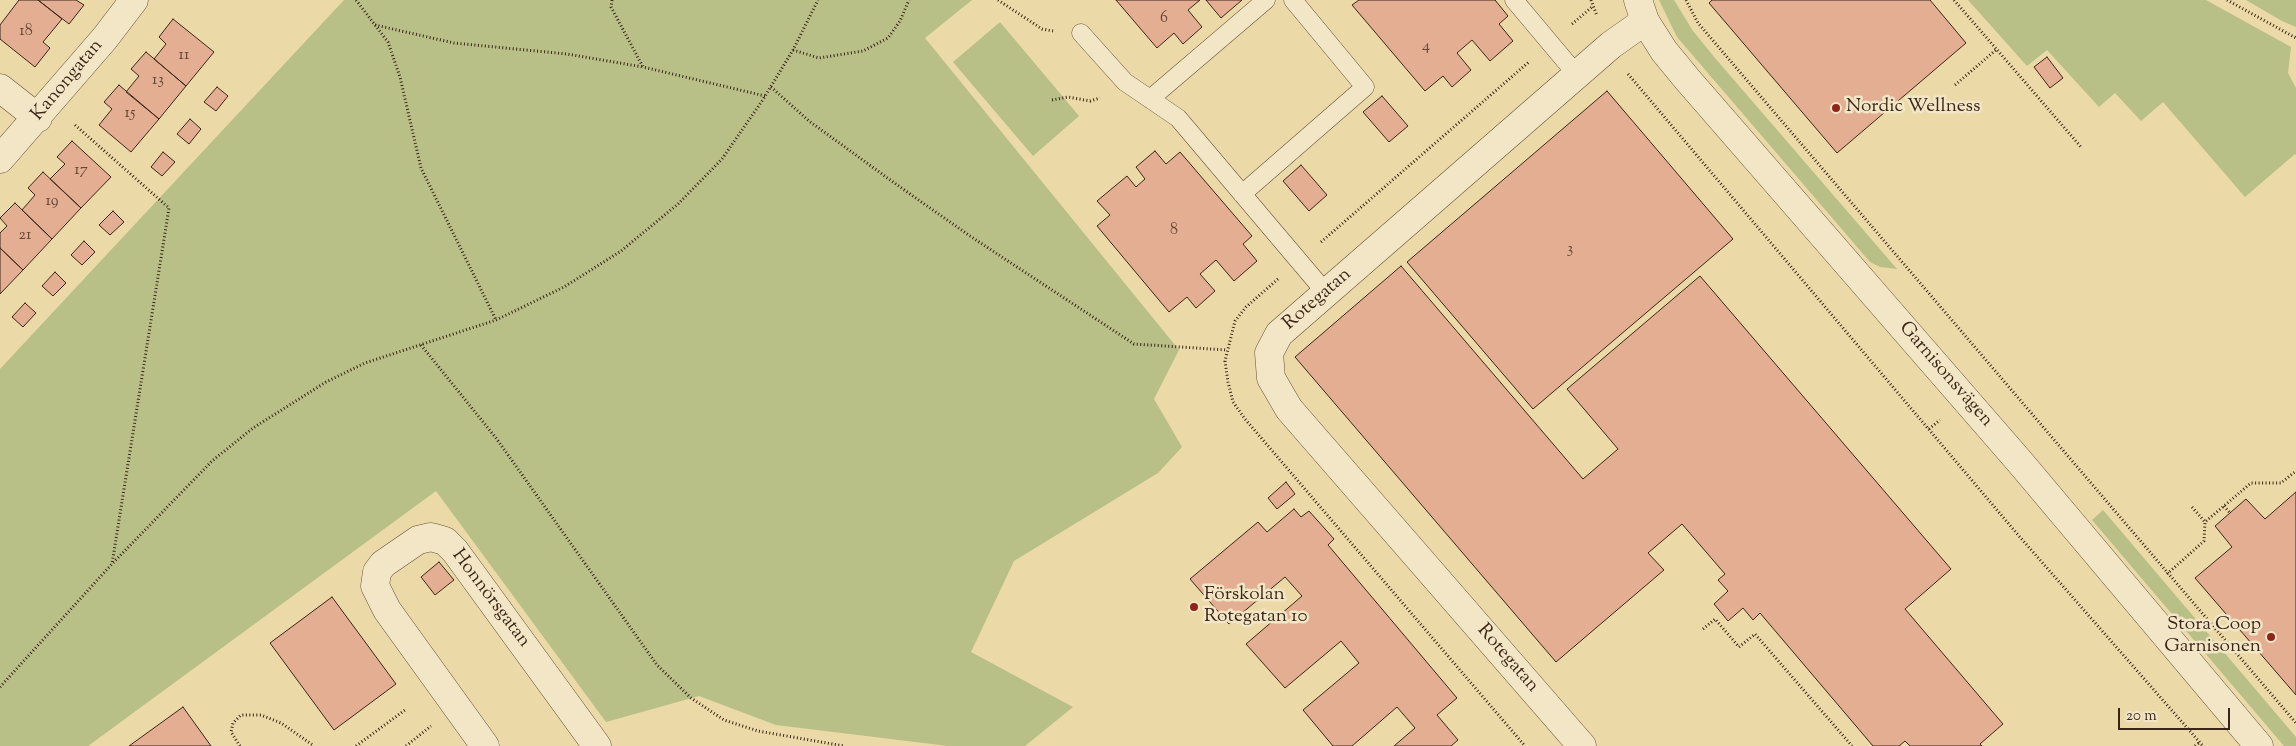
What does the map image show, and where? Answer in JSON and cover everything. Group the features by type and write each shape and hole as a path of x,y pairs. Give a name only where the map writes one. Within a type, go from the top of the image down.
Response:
{"street":[{"name":"Kanongatan","path":"0,159 44,110 134,0"},
{"name":"Rotegatan","path":"1582,746 1289,410 1271,378 1269,353 1279,334 1611,45 1642,10"},
{"name":"Garnisonsvägen","path":"1642,10 1664,51 1687,79 2019,461 2259,746"},
{"path":"0,88 44,110"},
{"name":"Honnörsgatan","path":"485,746 387,610 375,586 378,572 383,564 418,540 432,537 445,541 455,551 597,746"}],"lane":[{"path":"1150,99 1266,0"},
{"path":"1242,194 1366,87 1292,0"},
{"path":"1514,0 1577,75"},
{"path":"1081,32 1125,82 1178,118 1326,293"}],"path":[{"path":"356,0 388,42 400,76 421,168 496,320"},
{"path":"612,0 611,7 644,67"},
{"path":"0,687 111,565 212,461 253,428 326,382 365,363 496,320 564,287 621,251 678,204 722,159 771,87 793,50 818,0"},
{"path":"793,50 819,58 863,51 888,38 900,21 909,0"},
{"path":"998,0 1042,29 1058,32 1081,32"},
{"path":"1591,0 1592,7 1628,74 2025,544 2202,744 2196,746"},
{"path":"1686,0 1698,23 2296,723"},
{"path":"1954,0 2081,147"},
{"path":"2227,0 2296,38"},
{"path":"1525,746 1244,419 1233,402 1225,361 1235,322 1246,307 1592,7"},
{"path":"375,25 454,43 567,54 644,67 765,96"},
{"path":"1955,85 1997,49"},
{"path":"1052,100 1068,97 1090,101 1109,96 1125,82"},
{"path":"771,87 810,121 893,182 970,236 1134,344 1227,350"},
{"path":"44,110 170,208 111,565"},
{"path":"421,345 496,438 657,665 691,698 724,720 758,731 844,746"},
{"path":"2205,522 2251,482 2281,483 2296,470"},
{"path":"2224,506 2230,512"},
{"path":"2167,574 2204,541 2205,522 2192,507"},
{"path":"1703,629 1715,619 1739,647 1755,634 1852,746"},
{"path":"356,746 405,710"},
{"path":"240,746 231,732 233,724 241,715 260,715 281,722 314,746"}],"green space":[{"path":"344,0 972,0 925,38 1179,350 1154,399 1182,447 1158,473 1014,561 971,652 1073,707 1025,746 948,746 776,725 699,696 606,722 436,491 88,746 0,746 0,369"},
{"path":"1659,0 1674,0 1693,31 1715,58 1897,269 1880,267 1870,262 1677,37"},
{"path":"1968,0 2206,0 2291,47 2288,73 2296,88 2296,155 2245,197 2163,102 2141,121 2115,93 2099,107 2047,50 2027,66"},
{"path":"2246,0 2296,0 2296,27 2282,21"},
{"path":"1000,22 1079,116 1033,156 953,62"},
{"path":"2103,510 2296,737 2296,746 2284,746 2092,520"}],"building":[{"path":"19,0 38,0 62,19 43,42 50,48 35,67 0,39 0,25"},
{"path":"38,0 76,0 84,5 69,24"},
{"path":"1116,0 1200,0 1188,10 1202,27 1183,44 1174,33 1157,48"},
{"path":"1206,0 1242,0 1221,18"},
{"path":"1359,0 1495,0 1508,16 1499,24 1513,41 1490,61 1472,40 1457,53 1471,70 1452,87 1443,76 1425,91 1352,5"},
{"path":"1712,0 1930,0 1966,43 1837,153 1709,3"},
{"path":"173,19 214,52 186,86 154,59 166,44 159,37"},
{"path":"146,52 186,86 159,119 126,92 139,76 131,69"},
{"path":"2047,57 2063,78 2050,88 2034,67"},
{"path":"119,85 159,119 131,152 99,125 112,109 104,102"},
{"path":"217,87 228,96 216,111 204,102"},
{"path":"1607,91 1733,239 1533,409 1407,262"},
{"path":"1382,96 1408,126 1389,142 1363,112"},
{"path":"190,119 201,129 189,144 177,134"},
{"path":"72,141 111,177 81,208 50,179 65,164 57,157"},
{"path":"1155,151 1166,164 1180,152 1252,236 1243,244 1257,261 1234,281 1216,260 1200,274 1215,291 1196,308 1187,297 1169,312 1097,226 1110,215 1097,201 1127,176 1136,187 1145,179 1136,167"},
{"path":"163,152 175,162 162,176 151,167"},
{"path":"1301,165 1327,195 1309,211 1283,181"},
{"path":"43,172 81,208 52,239 22,210 35,195 28,188"},
{"path":"15,203 52,239 23,270 0,248 0,233 7,226 0,218"},
{"path":"113,211 124,222 110,235 99,225"},
{"path":"84,241 95,252 82,265 71,255"},
{"path":"0,248 23,270 0,294"},
{"path":"1401,266 1583,479 1618,449 1567,389 1700,276 1951,569 1905,609 2003,724 1980,744 1982,746 1910,746 1905,741 1899,746 1873,746 1760,613 1753,620 1743,608 1728,621 1714,604 1728,591 1718,580 1725,574 1682,524 1648,553 1664,570 1556,662 1295,357"},
{"path":"55,272 66,283 53,296 42,286"},
{"path":"25,303 36,313 23,327 12,317"},
{"path":"1286,482 1295,494 1277,509 1268,498"},
{"name":"Stora Coop Garnisonen","path":"2296,492 2296,695 2195,578 2232,547 2215,526 2246,499 2265,519"},
{"path":"1294,509 1301,517 1309,511 1334,539 1328,545 1457,698 1437,715 1458,740 1451,746 1394,746 1415,728 1397,707 1352,746 1333,746 1303,710 1359,663 1341,641 1285,688 1246,644 1302,596 1285,577 1229,624 1190,579 1258,522 1267,532"},
{"path":"439,562 454,580 435,595 421,577"},
{"path":"332,597 396,684 334,730 270,643"},
{"path":"183,707 211,746 129,746"}],"place":[{"name":"Nordic Wellness","path":"1836,108"},
{"name":"Förskolan Rotegatan 10","path":"1194,607"},
{"name":"Stora Coop Garnisonen","path":"2271,637"}]}
